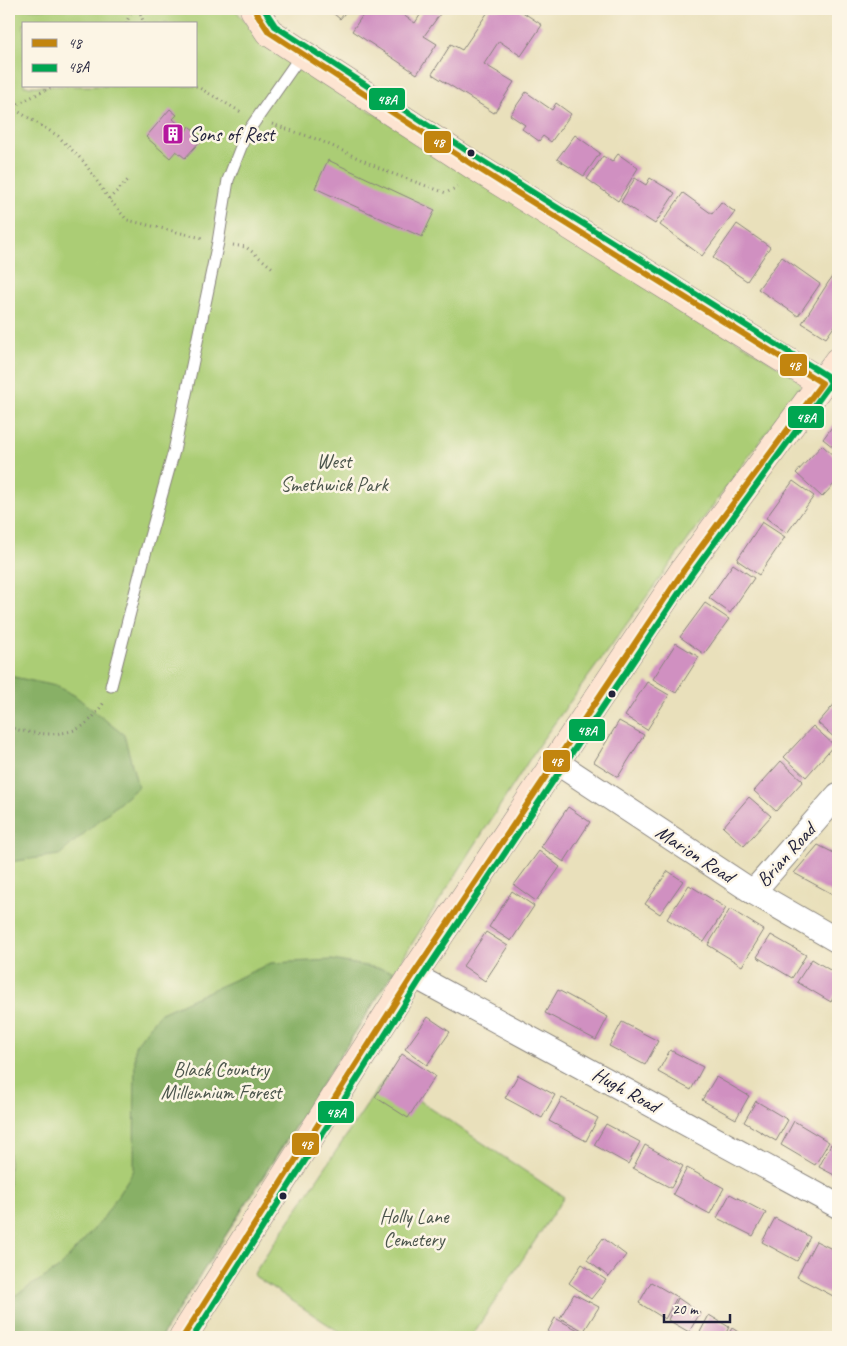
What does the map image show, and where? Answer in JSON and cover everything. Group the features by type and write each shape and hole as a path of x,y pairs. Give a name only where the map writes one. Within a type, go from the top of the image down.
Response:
{"street":[{"path":"254,9 268,32 476,166 822,383"},
{"path":"183,1337 413,975 684,570 838,361"},
{"name":"Marion Road","path":"556,762 753,892 838,941"},
{"name":"Brian Road","path":"753,892 838,795"},
{"name":"Hugh Road","path":"413,975 838,1206"}],"lane":[{"path":"111,686 174,451 218,242 228,180 246,134 302,54"}],"path":[{"path":"127,22 132,9"},
{"path":"139,9 143,22"},
{"path":"198,87 230,108 256,119 319,140 388,172 446,193 460,186 476,166"},
{"path":"10,108 50,88"},
{"path":"10,108 58,136 84,162 109,199 127,220 246,247 274,269"},
{"path":"109,199 130,178"},
{"path":"9,727 21,732 65,732 87,723 104,702 111,686"}],"green space":[{"name":"West Smethwick Park","path":"9,9 235,9 262,43 803,382 540,743 161,1337 9,1337"},
{"path":"9,676 56,686 74,695 124,735 138,787 59,855 9,862"},
{"name":"Black Country Millennium Forest","path":"332,960 394,971 161,1337 9,1337 9,1299 58,1269 102,1220 134,1170 135,1046 159,1014 271,963"},
{"name":"Holly Lane Cemetery","path":"385,1078 564,1197 471,1337 347,1337 253,1275"}],"building":[{"path":"328,9 348,9 340,19"},
{"path":"367,9 394,9 415,23 424,9 433,9 440,14 424,36 437,44 417,74 352,31"},
{"path":"490,9 518,9 542,25 521,56 499,41 484,64 514,82 494,113 432,74 451,44 462,50"},
{"path":"526,92 552,110 556,103 571,114 551,142 543,136 539,141 522,129 525,125 510,115"},
{"name":"Sons of Rest","path":"170,109 177,115 173,119 186,131 189,126 203,138 185,158 176,151 170,158 146,137"},
{"path":"575,135 600,153 584,176 557,159"},
{"path":"618,154 638,168 618,201 587,179 603,156 612,162"},
{"path":"328,160 435,210 422,237 315,188"},
{"path":"635,178 646,185 650,178 675,193 655,224 621,202"},
{"path":"683,193 712,214 721,202 735,212 702,256 660,225"},
{"path":"737,224 770,247 747,281 713,258"},
{"path":"782,257 820,284 798,316 758,289"},
{"path":"835,272 838,274 838,321 826,338 802,323"},
{"path":"838,419 838,451 823,439"},
{"path":"822,445 838,460 838,480 822,497 796,473"},
{"path":"793,481 814,496 787,533 766,518"},
{"path":"762,522 785,537 759,575 737,560"},
{"path":"733,564 754,578 730,613 709,598"},
{"path":"705,603 729,619 704,654 680,637"},
{"path":"676,643 699,657 676,693 653,679"},
{"path":"647,682 669,695 647,730 625,716"},
{"path":"838,700 838,741 818,723"},
{"path":"619,721 644,735 618,777 594,762"},
{"path":"813,726 834,745 806,777 784,757"},
{"path":"781,761 803,781 776,811 754,791"},
{"path":"749,797 771,816 744,846 723,827"},
{"path":"568,807 590,822 564,862 541,847"},
{"path":"818,845 838,855 838,891 836,896 794,873"},
{"path":"539,851 560,867 536,901 514,885"},
{"path":"668,871 683,881 660,914 645,904"},
{"path":"689,885 726,908 704,942 667,919"},
{"path":"512,891 534,906 511,941 489,927"},
{"path":"730,909 764,930 742,966 708,945"},
{"path":"486,932 508,946 485,981 463,966"},
{"path":"771,935 806,955 792,978 757,957"},
{"path":"812,959 838,975 838,989 831,1002 797,982"},
{"path":"558,990 608,1017 596,1040 545,1013"},
{"path":"428,1017 450,1032 427,1065 405,1049"},
{"path":"622,1022 658,1041 645,1065 609,1046"},
{"path":"670,1050 703,1067 691,1090 658,1072"},
{"path":"402,1054 435,1076 408,1118 375,1097"},
{"path":"518,1075 555,1095 542,1118 505,1098"},
{"path":"716,1077 749,1096 736,1119 702,1100"},
{"path":"562,1098 598,1118 586,1141 549,1121"},
{"path":"756,1101 788,1120 776,1141 744,1122"},
{"path":"794,1121 829,1142 815,1165 781,1145"},
{"path":"606,1124 640,1142 628,1164 594,1145"},
{"path":"831,1144 838,1148 838,1177 819,1167"},
{"path":"645,1145 683,1166 671,1188 633,1168"},
{"path":"687,1168 724,1188 710,1214 673,1194"},
{"path":"730,1194 766,1213 753,1236 717,1218"},
{"path":"775,1218 810,1237 797,1261 762,1242"},
{"path":"603,1238 626,1255 609,1277 587,1260"},
{"path":"816,1241 838,1252 838,1292 835,1297 797,1277"},
{"path":"582,1264 606,1280 591,1299 569,1283"},
{"path":"651,1282 677,1297 665,1319 639,1303"},
{"path":"574,1294 599,1307 584,1331 560,1318"},
{"path":"678,1298 700,1313 689,1332 668,1320"},
{"path":"709,1315 729,1327 724,1337 698,1336"},
{"path":"555,1318 580,1331 576,1337 545,1337"},
{"path":"732,1328 746,1337 727,1337"}],"transit line":[{"name":"48","path":"183,1337 413,975 684,570 822,383 476,167 269,32 254,9"},
{"name":"48A","path":"193,1337 420,980 691,575 831,383 827,376 481,160 275,26 264,9"}],"place":[{"name":"Sons of Rest","path":"173,134"}]}
